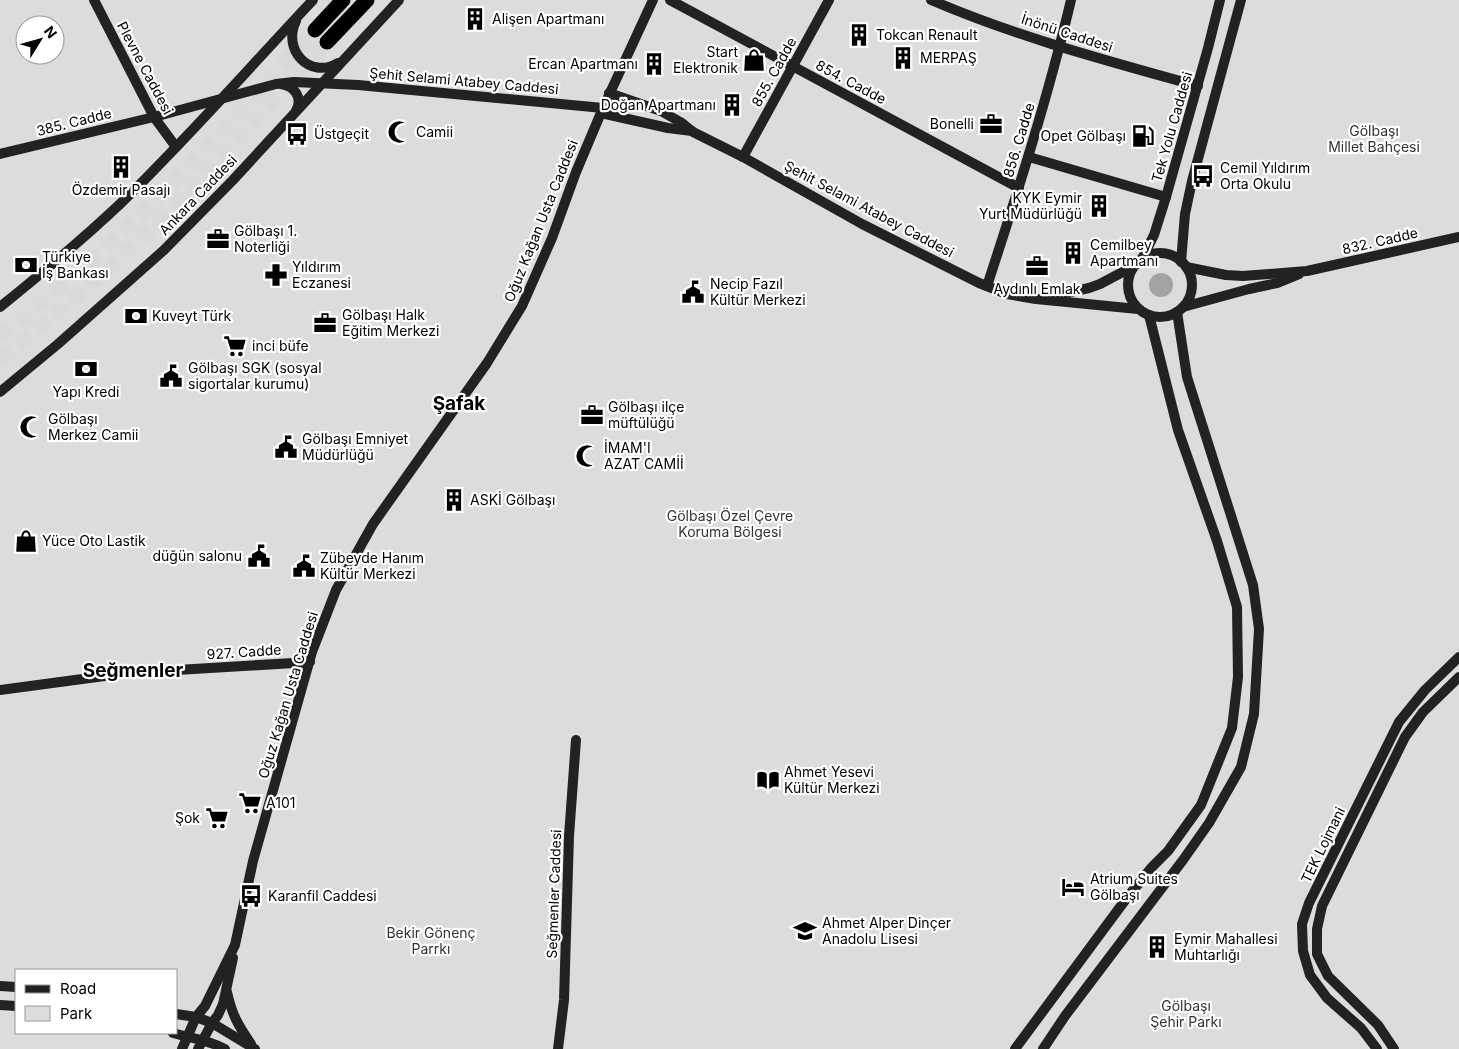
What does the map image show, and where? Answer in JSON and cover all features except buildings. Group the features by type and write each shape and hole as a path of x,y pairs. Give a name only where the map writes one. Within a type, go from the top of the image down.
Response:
{"highway":[{"path":"315,30 343,0"},
{"path":"328,42 367,0"}],"street":[{"name":"Plevne Caddesi","path":"94,0 154,116 176,147"},
{"path":"0,307 79,242 121,203 176,147 312,0"},
{"name":"Ankara Caddesi","path":"0,392 58,344 164,250 233,180 398,0"},
{"name":"Oğuz Kağan Usta Caddesi","path":"196,1017 205,1006 235,945 252,861 310,662 336,590 373,524 487,363 522,306 552,238 576,172 602,110 653,0"},
{"name":"854. Cadde","path":"670,0 1019,188"},
{"name":"855. Cadde","path":"742,157 829,0"},
{"name":"İnönü Caddesi","path":"931,0 1060,47 1198,86"},
{"name":"856. Cadde","path":"987,286 1029,157 1060,47 1071,0"},
{"name":"Tek Yolu Caddesi","path":"1138,262 1154,235 1166,197 1198,86 1220,0"},
{"path":"1184,264 1185,214 1192,181 1241,0"},
{"path":"298,15 291,36 294,47 304,62 315,68 324,69 334,66 343,60"},
{"path":"343,60 341,69 343,76 348,82 358,85"},
{"name":"Şehit Selami Atabey Caddesi","path":"222,98 276,84 294,82 358,85 602,110 668,128 693,132"},
{"path":"276,84 288,86 298,95 299,106 294,114"},
{"name":"Şehit Selami Atabey Caddesi","path":"610,93 661,111 693,132 862,224 987,286 1007,294 1036,299 1138,309"},
{"name":"385. Cadde","path":"0,154 222,98"},
{"path":"1029,157 1166,197"},
{"name":"832. Cadde","path":"1184,264 1226,275 1243,276 1307,271 1459,237"},
{"path":"1158,253 1174,257 1184,264 1192,283 1188,300 1180,310 1168,316 1158,317 1138,309 1132,301 1128,283 1130,274 1138,262 1149,255 1158,253"},
{"name":"Şehit Selami Atabey Caddesi","path":"1036,299 1089,288 1108,281 1138,262"},
{"name":"832. Cadde","path":"1180,310 1249,289 1277,283 1307,271"},
{"path":"1043,1049 1065,1016 1209,823 1241,767 1254,714 1259,629 1253,586 1187,377 1180,310"},
{"path":"1015,1049 1126,899 1152,867 1168,851 1201,805 1232,728 1238,676 1237,607 1217,541 1178,430 1149,315"},
{"name":"TEK Lojmani","path":"1377,1049 1361,1028 1327,998 1310,975 1303,951 1302,924 1310,903 1399,722 1425,690 1459,657"},
{"name":"927. Cadde","path":"0,690 127,674 310,662"},
{"name":"TEK Lojmani","path":"1394,1049 1378,1025 1328,976 1317,954 1317,929 1322,906 1405,737 1423,712 1459,676"},
{"name":"Seğmenler Caddesi","path":"558,1049 564,1000 569,836 576,740"},
{"path":"201,1045 218,1015 227,989 235,945"},
{"path":"0,986 15,987"},
{"path":"227,989 231,1010 255,1049"},
{"path":"0,1005 15,1006"},
{"path":"178,1014 196,1017 212,1023 255,1049"},
{"path":"182,1049 196,1017"},
{"path":"177,1034 201,1045 226,1049"}],"green space":[{"name":"Gölbaşı Özel Çevre Koruma Bölgesi","path":"0,0 1459,0 1459,1049 0,1049"}],"shaded area":[{"path":"1161,273 1170,276 1173,285 1170,294 1161,297 1152,294 1149,285 1152,276"}],"tunnel":[{"path":"0,337 103,250 147,209 187,169 315,30"},
{"path":"0,359 96,280 163,217 327,42"}],"place":[{"name":"Alişen Apartmanı","path":"475,19"},
{"name":"Tokcan Renault","path":"859,35"},
{"name":"MERPAŞ","path":"903,58"},
{"name":"Start Elektronik","path":"754,60"},
{"name":"Ercan Apartmanı","path":"654,64"},
{"name":"Doğan Apartmanı","path":"732,105"},
{"name":"Bonelli","path":"991,124"},
{"name":"Camii","path":"399,132"},
{"name":"Üstgeçit","path":"297,134"},
{"name":"Opet Gölbaşı","path":"1143,136"},
{"name":"Özdemir Pasajı","path":"121,167"},
{"name":"Cemil Yıldırım Orta Okulu","path":"1203,176"},
{"name":"KYK Eymir Yurt Müdürlüğü","path":"1099,206"},
{"name":"Gölbaşı 1. Noterliği","path":"218,239"},
{"name":"Cemilbey Apartmanı","path":"1073,253"},
{"name":"Türkiye İş Bankası","path":"26,265"},
{"name":"Aydınlı Emlak","path":"1037,266"},
{"name":"Yıldırım Eczanesi","path":"276,275"},
{"name":"Necip Fazıl Kültür Merkezi","path":"693,292"},
{"name":"Kuveyt Türk","path":"136,316"},
{"name":"Gölbaşı Halk Eğitim Merkezi","path":"325,323"},
{"name":"inci büfe","path":"235,346"},
{"name":"Yapı Kredi","path":"86,369"},
{"name":"Gölbaşı SGK (sosyal sigortalar kurumu)","path":"171,376"},
{"name":"Gölbaşı ilçe müftülüğü","path":"592,415"},
{"name":"Gölbaşı Merkez Camii","path":"31,427"},
{"name":"Gölbaşı Emniyet Müdürlüğü","path":"286,447"},
{"name":"İMAM'I AZAT CAMİİ","path":"587,456"},
{"name":"ASKİ Gölbaşı","path":"454,500"},
{"name":"Yüce Oto Lastik","path":"26,541"},
{"name":"düğün salonu","path":"259,556"},
{"name":"Zübeyde Hanım Kültür Merkezi","path":"304,566"},
{"name":"Ahmet Yesevi Kültür Merkezi","path":"768,780"},
{"name":"A101","path":"250,803"},
{"name":"Şok","path":"217,818"},
{"name":"Atrium Suites Gölbaşı","path":"1073,887"},
{"name":"Karanfil Caddesi","path":"251,896"},
{"name":"Ahmet Alper Dinçer Anadolu Lisesi","path":"805,931"},
{"name":"Eymir Mahallesi Muhtarlığı","path":"1157,947"}],"district":[{"name":"Şafak","path":"459,403"},
{"name":"Seğmenler","path":"133,670"}],"park label":[{"name":"Gölbaşı Millet Bahçesi","path":"1374,140"},
{"name":"Bekir Gönenç Parrkı","path":"431,942"},
{"name":"Gölbaşı Şehir Parkı","path":"1186,1014"}]}
